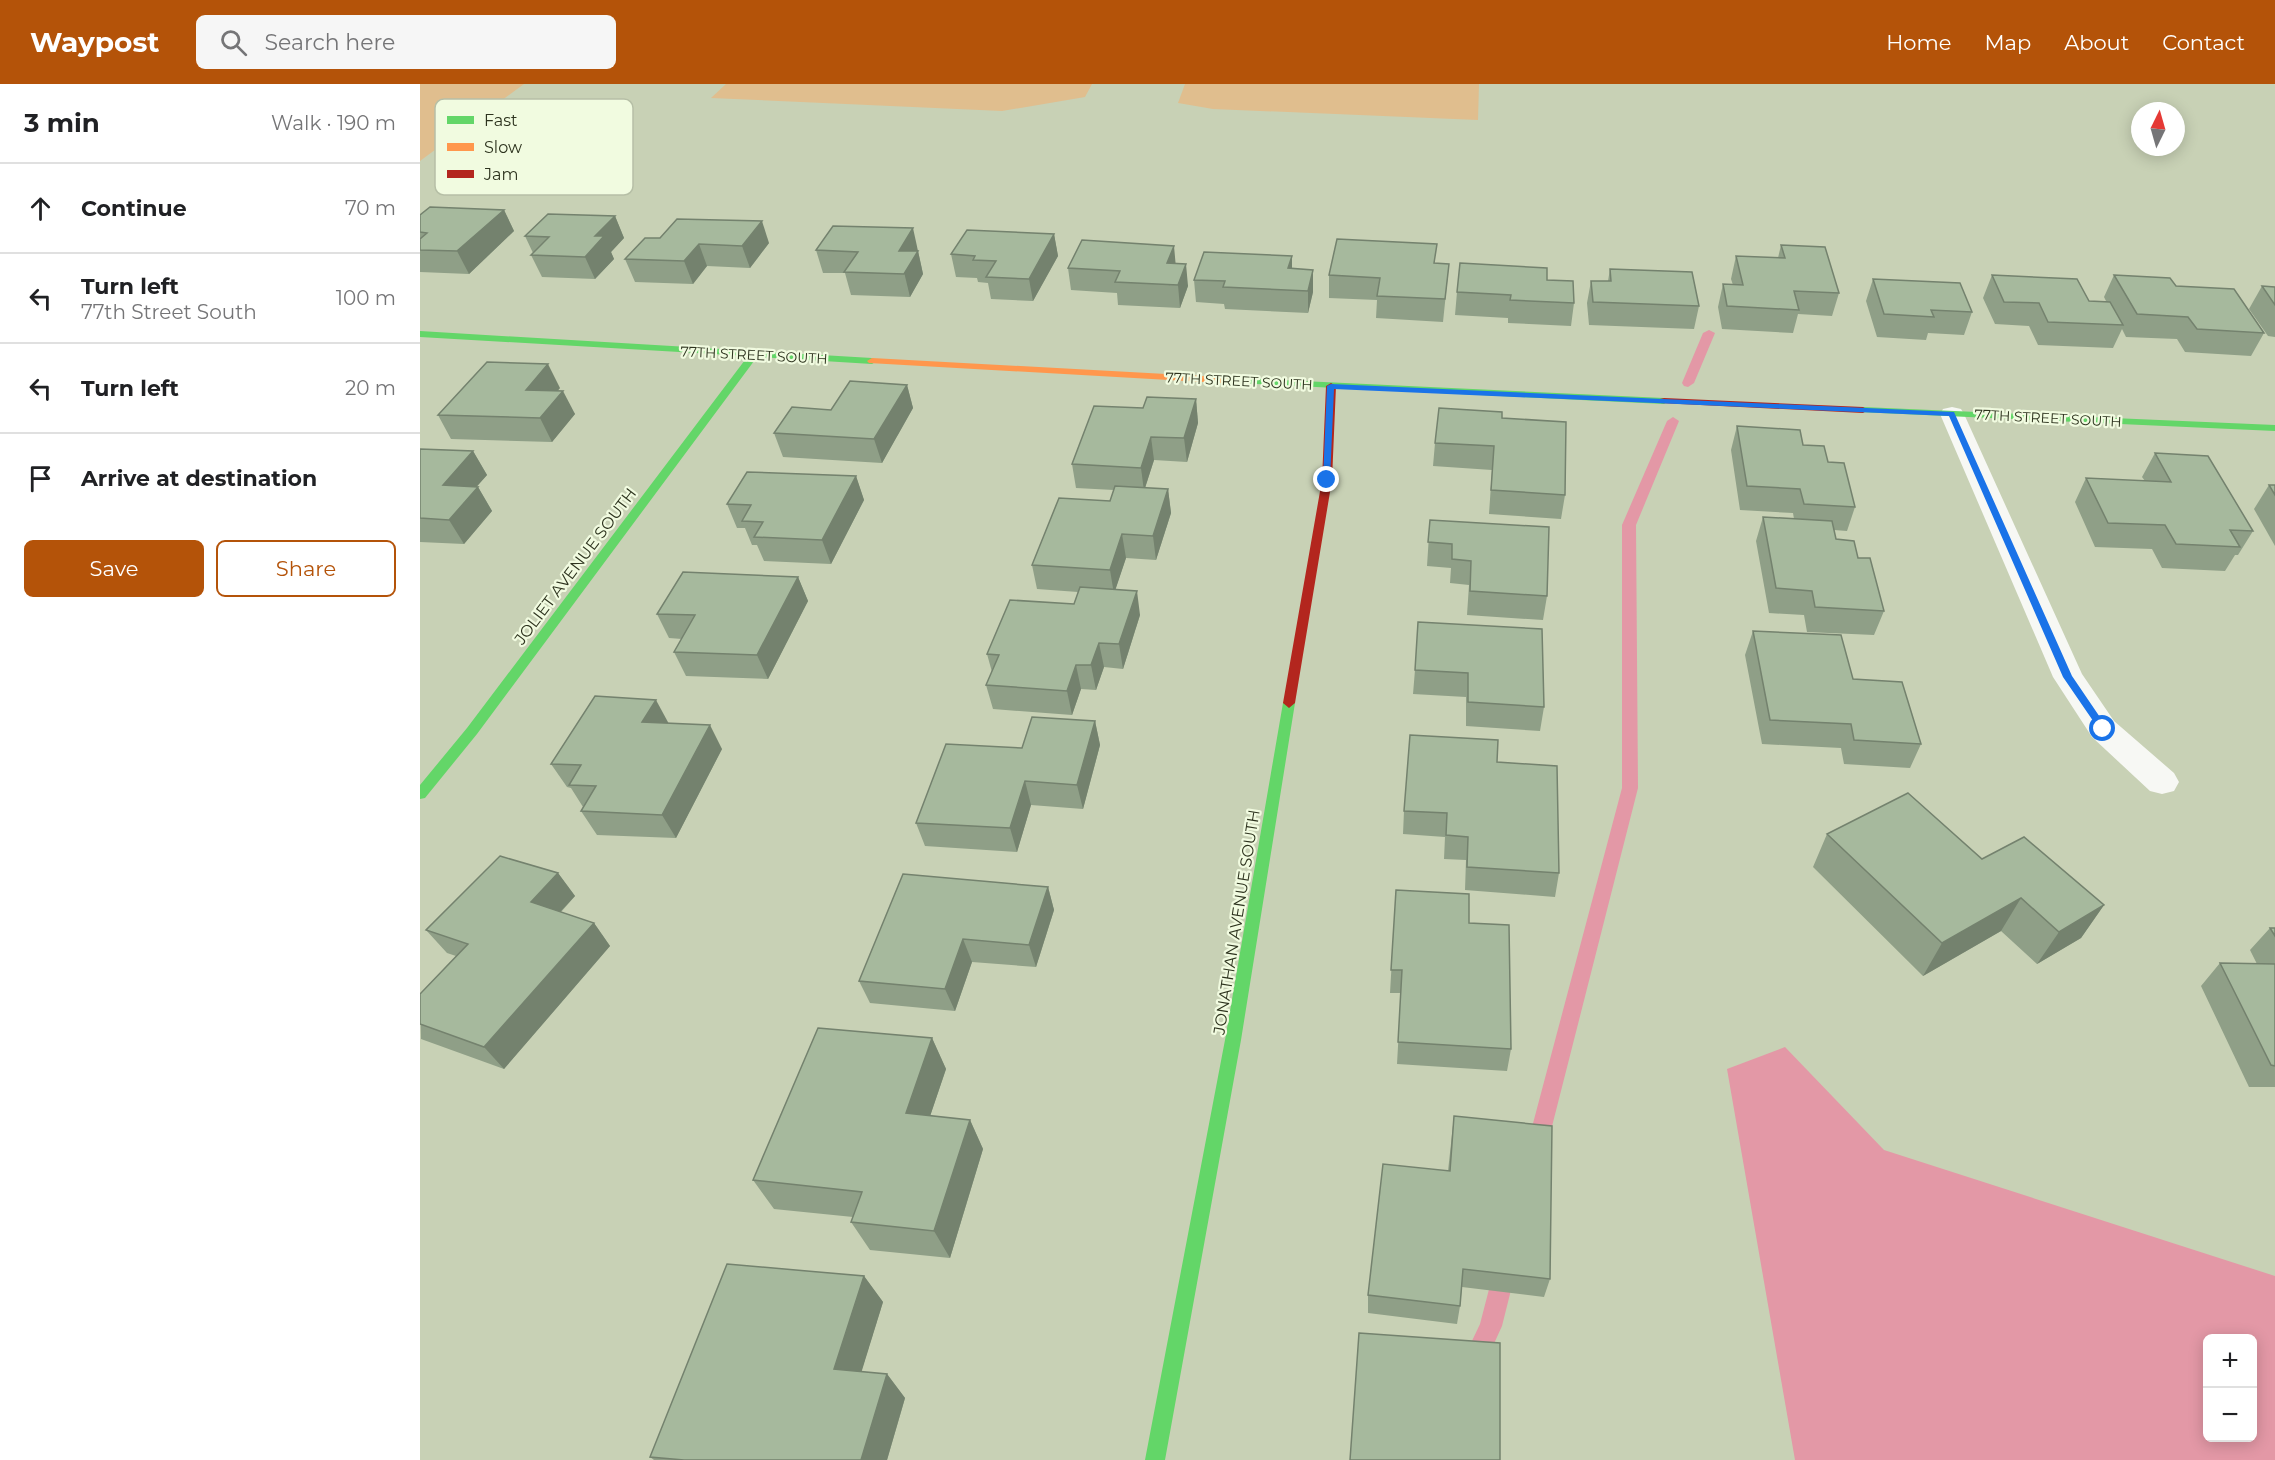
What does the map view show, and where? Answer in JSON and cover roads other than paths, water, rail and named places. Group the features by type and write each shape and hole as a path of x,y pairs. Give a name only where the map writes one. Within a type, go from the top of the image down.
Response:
{"street":[{"name":"77TH STREET SOUTH","path":"420,334 753,356 1331,386 2275,428"},
{"name":"JOLIET AVENUE SOUTH","path":"420,794 472,731 753,356"},
{"name":"JONATHAN AVENUE SOUTH","path":"1155,1460 1233,1040 1327,480 1331,386"},
{"path":"1952,414 2068,677 2103,729 2162,782"}],"waterway":[{"path":"1688,383 1709,333"},
{"path":"1537,1146 1630,788 1629,525 1673,421"},
{"path":"1474,1362 1491,1326 1505,1270"}]}
